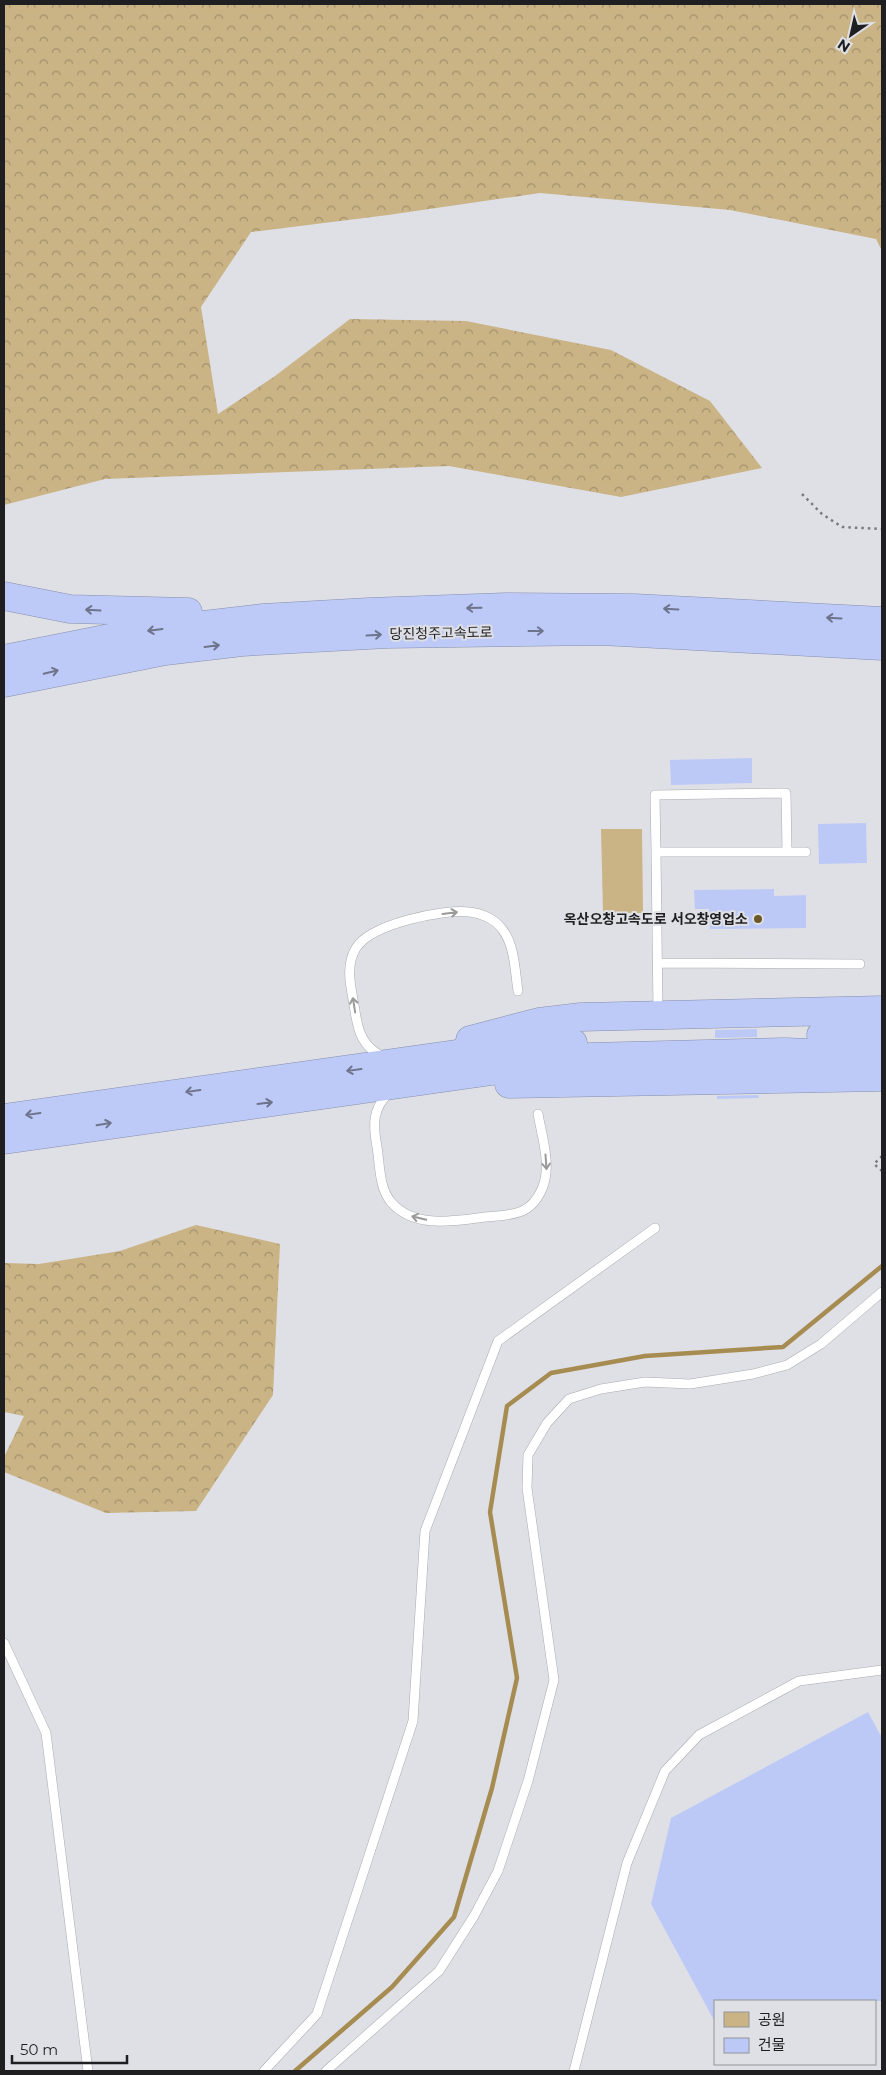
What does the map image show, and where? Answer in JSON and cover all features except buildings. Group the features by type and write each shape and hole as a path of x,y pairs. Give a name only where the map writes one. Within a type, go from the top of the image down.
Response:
{"highway":[{"path":"4,596 88,610 317,614"},
{"name":"당진청주고속도로","path":"4,677 135,633 317,614 571,607 634,608 882,621"},
{"name":"당진청주고속도로","path":"4,677 165,651 242,642 387,634 601,631 882,646"},
{"path":"400,1075 490,1034 539,1022 581,1017 658,1014 882,1010"},
{"path":"400,1075 504,1039 564,1031 882,1025"},
{"path":"4,1140 400,1075 518,1047 636,1039 882,1036"},
{"path":"4,1118 400,1075 590,1057 785,1052 882,1056"},
{"path":"400,1075 620,1068 882,1064"},
{"path":"400,1075 882,1077"}],"lane":[{"path":"658,1014 655,795 786,793 787,852"},
{"path":"656,852 806,852"},
{"path":"518,991 507,936 498,924 484,916 470,912 452,912 423,917 382,928 369,934 356,947 349,968 358,1029 371,1050 400,1075 374,1118 382,1183 386,1196 404,1213 423,1219 450,1221 508,1215 522,1211 532,1204 542,1189 546,1174 538,1114"},
{"path":"658,963 860,964"},
{"path":"264,2071 317,2014 413,1721 425,1531 498,1341 655,1228"},
{"path":"326,2071 439,1971 474,1916 498,1871 528,1781 554,1680 527,1488 528,1455 547,1423 569,1399 601,1389 645,1382 690,1384 753,1374 787,1365 822,1344 882,1292"},
{"path":"4,1644 46,1733 88,2071"},
{"path":"574,2071 627,1863 665,1771 699,1735 799,1681 882,1670"}],"path":[{"path":"802,494 822,514 842,527 882,529"},
{"path":"882,1156 874,1164 882,1171"}],"green space":[{"path":"4,4 882,4 882,251 876,239 730,210 540,193 251,232 201,307 218,414 275,376 350,319 466,321 611,350 710,401 762,468 621,497 449,466 105,479 4,505"},
{"path":"601,829 642,829 643,913 603,913"},
{"path":"196,1225 280,1244 273,1395 196,1511 106,1513 4,1472 4,1457 24,1416 4,1412 4,1263 39,1264 120,1251"}],"waterway":[{"path":"295,2071 392,1987 454,1917 492,1788 517,1678 490,1512 507,1406 551,1373 645,1356 783,1347 882,1266"}],"place":[{"name":"옥산오창고속도로 서오창영업소","path":"758,919"}]}
